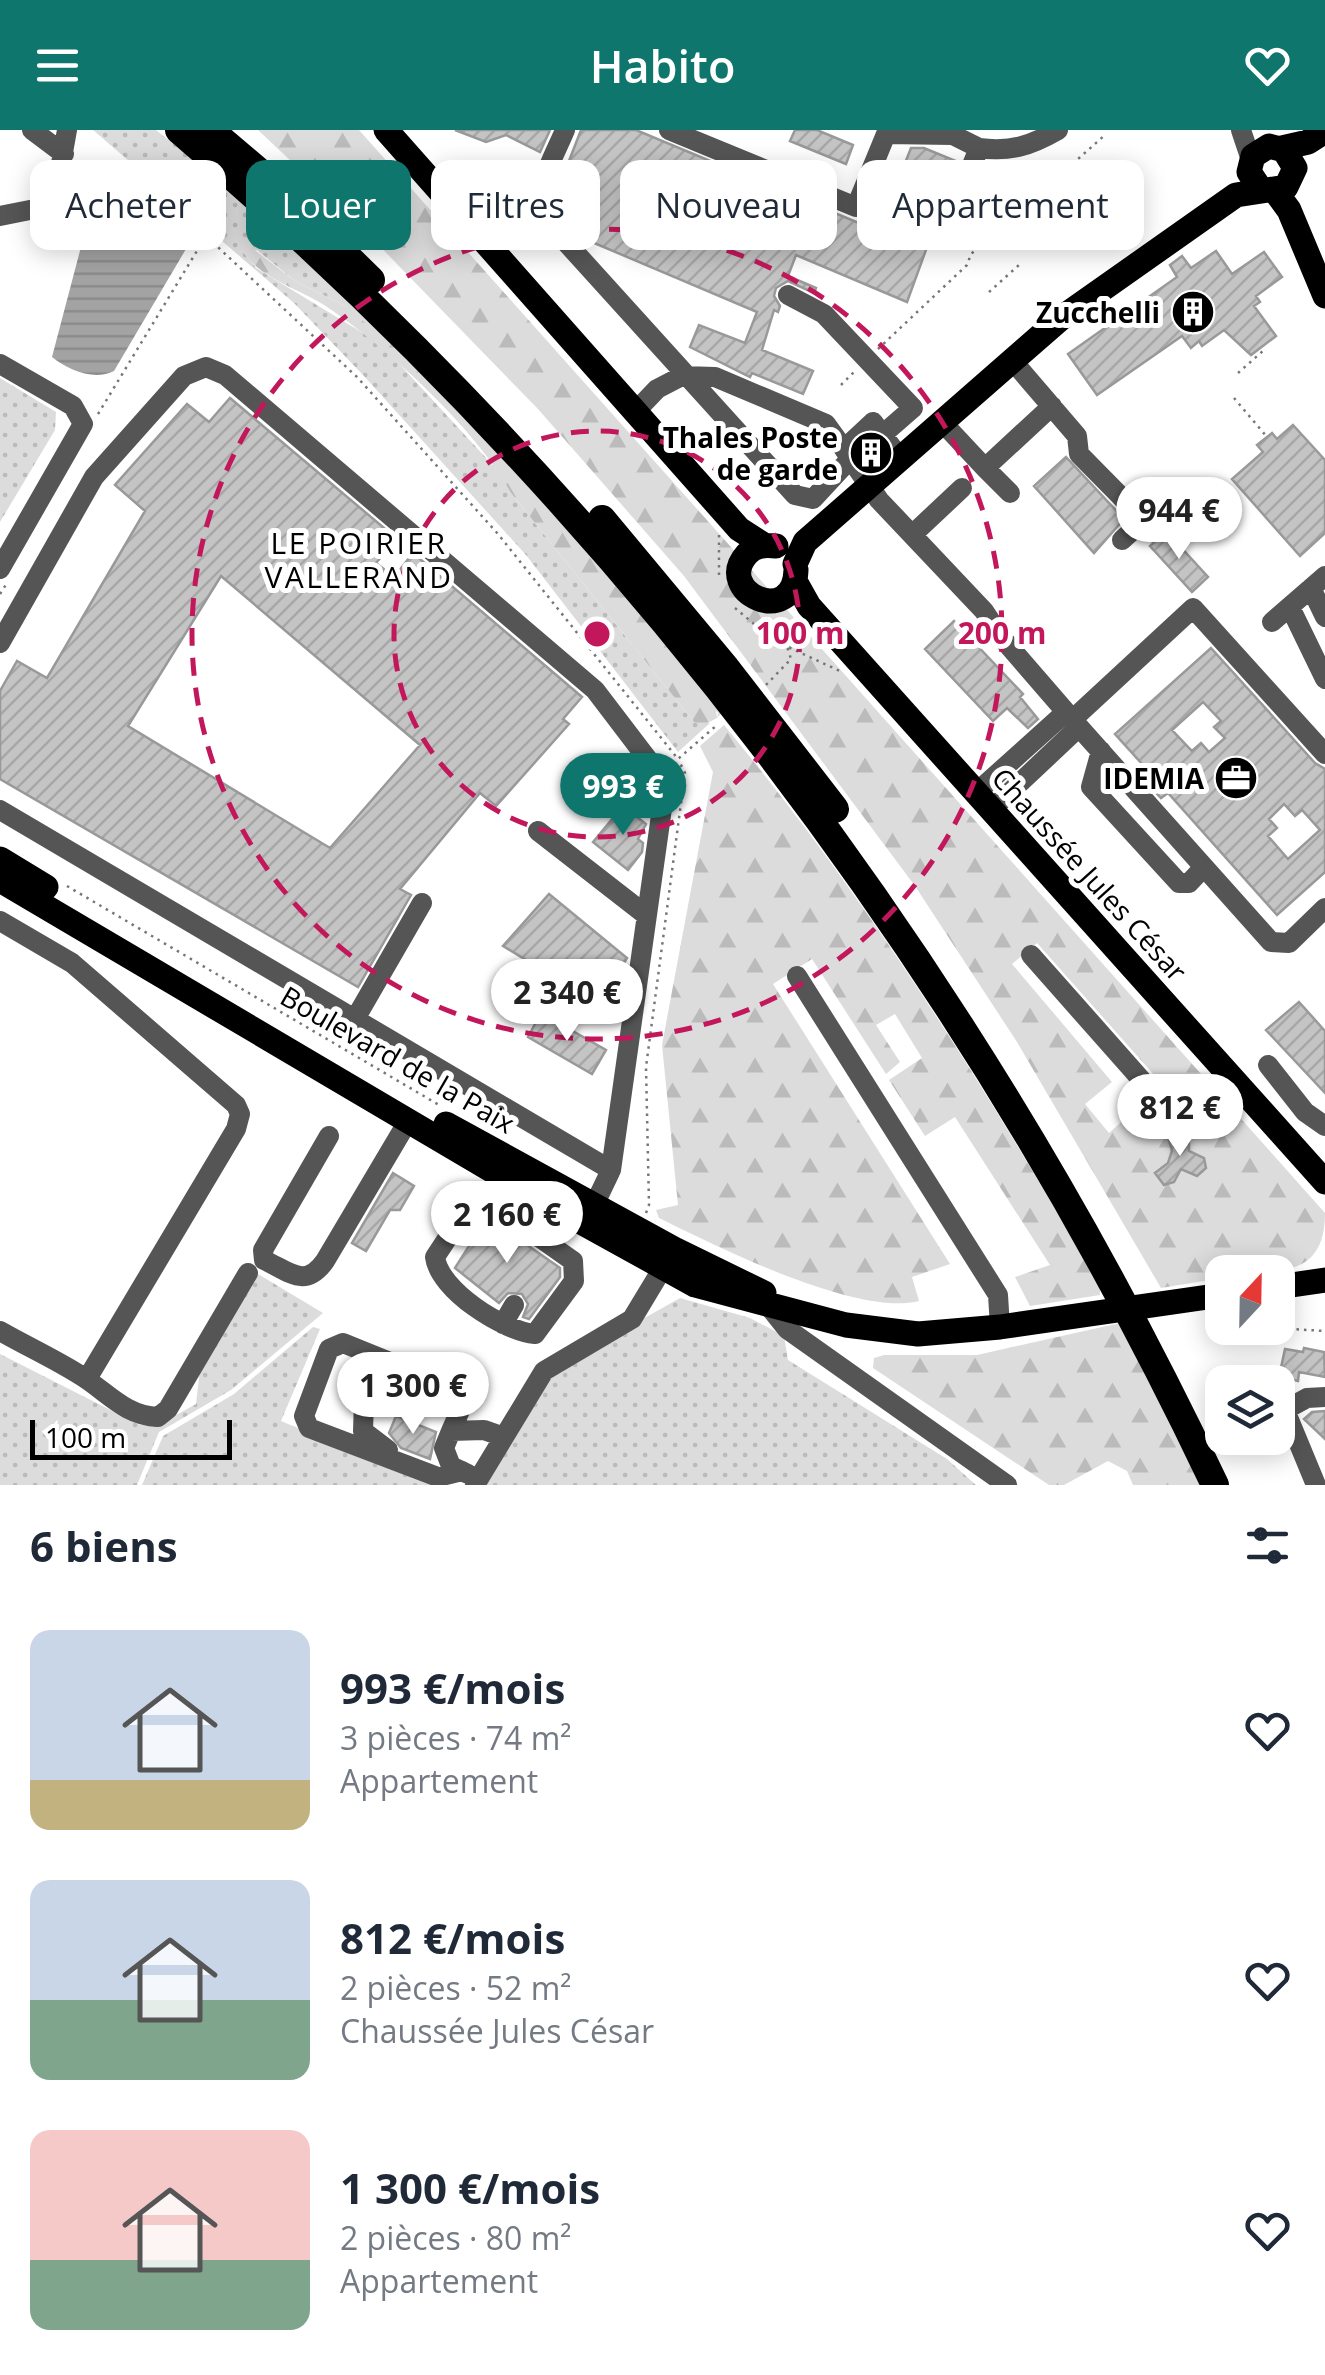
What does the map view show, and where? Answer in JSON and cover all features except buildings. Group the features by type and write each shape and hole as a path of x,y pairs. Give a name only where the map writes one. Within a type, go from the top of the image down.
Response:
{"highway":[{"path":"179,130 265,203 534,468 850,858 953,1010 1062,1188 1214,1485"},
{"path":"210,130 271,182 512,418 646,571 782,738 922,931 1021,1088 1111,1242 1234,1485"}],"main road":[{"name":"Chaussée Jules César","path":"386,130 1325,1182"},
{"path":"779,567 940,421 1082,302 1317,137"},
{"path":"1267,172 1325,258"},
{"path":"1267,172 1289,210 1325,296"},
{"name":"Boulevard de la Paix","path":"0,860 668,1260 695,1285 762,1298 828,1320 918,1334 1000,1327 1205,1297"},
{"name":"Boulevard de la Paix","path":"0,880 408,1121 590,1216"},
{"path":"1295,1284 1324,1279"}],"street":[{"path":"32,130 64,154"},
{"path":"0,216 45,208 55,196 67,130"},
{"path":"565,130 542,186 538,204 544,218 682,376 794,495 812,499 873,422 900,458"},
{"path":"669,130 717,139 856,207 886,134 953,135 979,148 1004,151 1032,146 1058,130"},
{"path":"1243,130 1267,172"},
{"path":"974,160 979,148"},
{"path":"788,295 824,314 913,408 882,435"},
{"path":"1011,359 1077,436 1078,454 1144,520 1122,540"},
{"path":"0,364 64,402 81,416 82,428 1,560"},
{"path":"0,644 94,478 184,376 206,367 224,375 596,690 664,782 611,1170 590,1216"},
{"path":"635,412 657,389 682,376 716,377 826,424 912,534 984,610 1002,638 1272,942 1288,943 1325,908"},
{"path":"986,468 1052,406"},
{"path":"940,421 1010,492"},
{"path":"912,534 962,488"},
{"path":"1272,622 1318,582 1325,617"},
{"path":"1290,606 1325,679"},
{"path":"984,800 1193,608 1325,754"},
{"path":"1100,750 1091,787 1179,883 1189,883 1204,867"},
{"path":"0,810 611,1170"},
{"path":"538,831 646,916"},
{"path":"355,1019 422,903"},
{"path":"0,921 72,963 236,1105 240,1114 236,1129 87,1380"},
{"path":"1031,955 1160,1102 1198,1127 1242,1088"},
{"path":"796,976 998,1295 1000,1327"},
{"path":"1268,1065 1305,1112 1325,1126"},
{"path":"264,1244 264,1260 302,1280 317,1272 408,1121"},
{"path":"0,1332 87,1380 102,1394 141,1416 158,1417 168,1408 329,1136"},
{"path":"535,1334 574,1280 574,1261 499,1210 470,1204 435,1257 442,1282 503,1324 535,1334 565,1357"},
{"path":"466,1475 444,1448 462,1406 459,1390 343,1343 328,1350 304,1416 309,1428 438,1478 466,1475 501,1436 544,1371 632,1319 668,1260"},
{"path":"762,1298 787,1329 1006,1485"},
{"path":"503,1324 514,1304"},
{"path":"1316,1485 1285,1410 1307,1398 1325,1397"},
{"path":"364,1401 363,1431 380,1446 430,1467 466,1475"},
{"path":"451,1431 484,1430 501,1436"}],"path":[{"path":"841,385 967,265 971,254 1105,135"},
{"path":"97,416 206,236 369,390 498,534 678,759 685,773 646,1067 649,1205 641,1222"},
{"path":"989,292 1018,266"},
{"path":"1238,373 1264,350"},
{"path":"1234,398 1267,437"},
{"path":"779,567 791,650 786,669"},
{"path":"678,759 710,731"},
{"path":"68,886 440,1105"},
{"path":"1295,1329 1325,1331"}],"green space":[{"path":"93,130 156,130 194,160 128,160"},
{"path":"258,130 359,130 386,160 290,160"},
{"path":"226,185 246,203 246,250 257,250 244,253 256,268 381,344 499,472 511,493 694,722 710,723 678,752 526,555 294,303 226,244"},
{"path":"411,188 431,211 431,250 466,250 1325,1213 1323,1235 1306,1261 1295,1267 1295,1255 1205,1255 1205,1281 1161,1288 1017,1042 915,886 684,576 538,409 383,250 411,250","holes":["1037,943 1163,1085 1109,1133 1085,1104 1112,1082 1012,964"]},
{"path":"246,249 255,250 295,281 345,306 395,348 554,513 715,704 717,718 702,726 694,722 511,493 476,443 429,391 351,324 261,270 244,253"},
{"path":"257,250 297,250 390,335 509,459 725,709 717,718 718,713 554,513 345,306 295,281"},
{"path":"0,378 56,412 55,430 0,522"},
{"path":"724,725 828,859 924,998 1057,1213 1100,1286 1100,1295 1030,1306 1015,1277 1050,1265 955,1117 925,1136 889,1080 922,1058 895,1014 876,1025 900,1062 886,1074 812,959 773,984 950,1264 912,1277 919,1301 860,1299 787,1276 659,1218 656,1210 678,1205 662,1045 713,772 700,746"},
{"path":"258,1274 323,1313 231,1390 159,1432 137,1485 0,1485 0,1354 140,1425 160,1424 196,1404 200,1369"},
{"path":"680,1298 750,1318 784,1336 788,1360 947,1459 976,1485 485,1485 554,1369"},
{"path":"1120,1323 1200,1485 1133,1485 1127,1471 1108,1461 1064,1485 1049,1485 873,1368 874,1358 884,1355 977,1355"},
{"path":"313,1327 320,1329 281,1421 433,1485 142,1485 163,1436 234,1394"}],"shaded area":[{"path":"80,250 185,250 114,371 90,374 73,370 52,357"}],"place":[{"name":"Zucchelli","path":"1193,312"},
{"name":"Thales Poste de garde","path":"871,453"},
{"name":"IDEMIA","path":"1236,778"}],"district":[{"name":"LE POIRIER VALLERAND","path":"359,559"}]}
